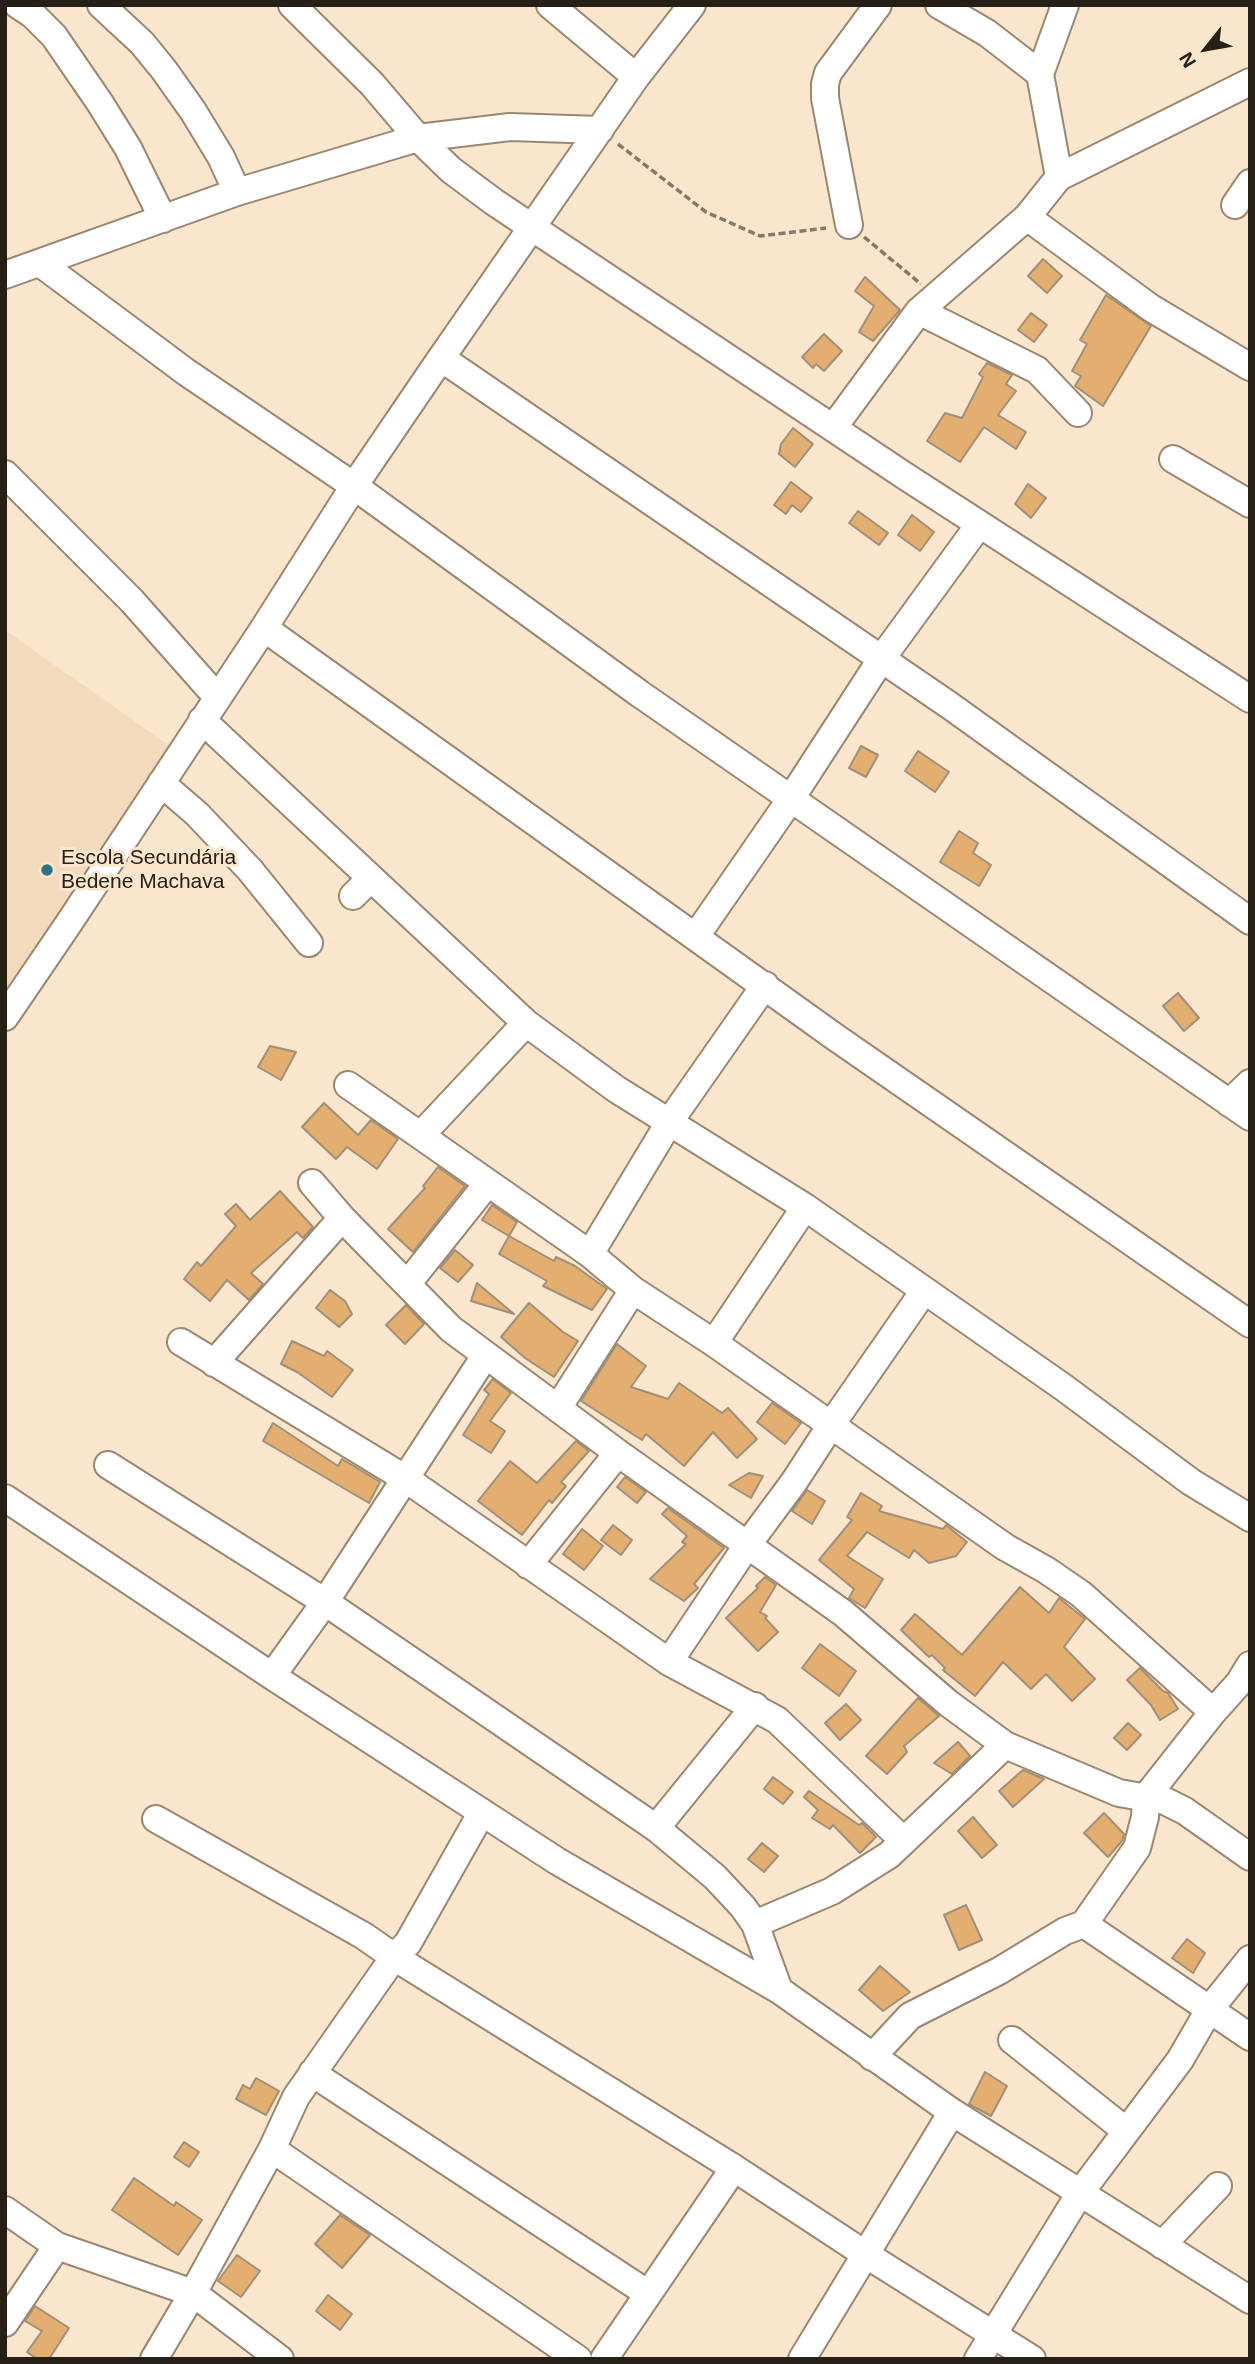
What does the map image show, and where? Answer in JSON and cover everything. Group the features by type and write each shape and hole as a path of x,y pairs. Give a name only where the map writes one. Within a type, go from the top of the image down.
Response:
{"street":[{"path":"18,5 33,15 54,36 100,103 128,148 163,219"},
{"path":"101,5 142,43 164,70 221,157 237,192"},
{"path":"292,5 372,84 418,138 451,170 533,229 979,525 1250,699"},
{"path":"550,5 636,77"},
{"path":"5,1017 264,628 354,486 636,77 692,5"},
{"path":"849,225 825,84 828,73 878,5"},
{"path":"939,5 987,33 1040,74"},
{"path":"1059,177 1040,74 1065,5"},
{"path":"833,428 927,304 1027,217 1059,177 1250,82"},
{"path":"5,275 237,192 418,138 510,127 600,130"},
{"path":"1235,205 1250,183"},
{"path":"1027,217 1151,308 1250,366"},
{"path":"40,262 186,372 354,486 790,800 1239,1110 1250,1083"},
{"path":"927,304 1037,370 1078,413"},
{"path":"441,358 882,658 1250,921"},
{"path":"1173,459 1250,504"},
{"path":"5,474 132,601 217,697"},
{"path":"696,936 790,800 882,658 979,525"},
{"path":"264,628 835,1037 1250,1324"},
{"path":"202,720 362,887 527,1023 616,1089 805,1207 1063,1387 1191,1482 1250,1518"},
{"path":"161,783 197,814 250,870 309,943"},
{"path":"590,1254 670,1121 765,985"},
{"path":"421,1135 527,1023"},
{"path":"348,1085 590,1254 633,1290 714,1343 1005,1547 1081,1594 1213,1712"},
{"path":"312,1183 342,1218 451,1329 618,1454 843,1613 948,1703 1004,1745 1119,1793 1165,1801 1185,1811 1250,1857"},
{"path":"408,1283 487,1184"},
{"path":"714,1343 805,1207"},
{"path":"214,1363 342,1218"},
{"path":"558,1408 633,1290"},
{"path":"669,1662 924,1291"},
{"path":"181,1342 406,1479 669,1662 777,1720 904,1841"},
{"path":"272,1676 326,1602 485,1356"},
{"path":"528,1565 618,1454"},
{"path":"108,1465 326,1602 656,1828 715,1877 755,1924 779,1990"},
{"path":"5,1497 272,1676 557,1861 779,1990 952,2112 1250,2300"},
{"path":"872,2057 910,2016 999,1971 1066,1931 1084,1924 1137,1848 1145,1817 1146,1797 1213,1712 1246,1680"},
{"path":"656,1828 755,1706"},
{"path":"755,1924 832,1891 889,1855 1004,1745"},
{"path":"154,2359 272,2149 296,2097 394,1957 408,1943 482,1812"},
{"path":"156,1819 364,1936 1032,2359"},
{"path":"1084,1924 1250,2037"},
{"path":"978,2359 1080,2193 1180,2060 1209,2010 1250,1959"},
{"path":"1012,2040 1125,2130"},
{"path":"312,2073 647,2293"},
{"path":"802,2359 952,2112"},
{"path":"272,2149 578,2359"},
{"path":"604,2359 734,2168"},
{"path":"1163,2245 1218,2186"},
{"path":"5,2210 57,2246 193,2293 279,2359"},
{"path":"5,2323 57,2246"}],"path":[{"path":"600,130 706,212 760,236 849,225 927,304"}],"shaded area":[{"name":"Escola Secundária Bedene Machava","path":"5,630 174,749 5,990"}],"building":[{"path":"1043,259 1062,276 1047,293 1028,276"},
{"path":"865,277 900,310 873,341 859,332 874,306 855,291"},
{"path":"1106,295 1151,326 1103,406 1075,386 1081,376 1072,371 1087,344 1080,340"},
{"path":"1031,313 1047,325 1034,342 1018,330"},
{"path":"824,334 842,351 824,371 816,364 813,368 802,357"},
{"path":"987,363 1012,375 1006,384 1016,391 998,415 1026,432 1016,449 984,427 960,462 927,441 945,413 962,418 983,377 979,374"},
{"path":"793,428 813,444 795,467 779,454 781,444"},
{"path":"791,482 812,498 801,512 792,505 786,514 774,505"},
{"path":"1028,484 1046,498 1031,518 1015,504"},
{"path":"858,511 888,533 879,545 849,523"},
{"path":"912,515 934,532 920,551 898,535"},
{"path":"861,746 878,755 866,777 849,768"},
{"path":"918,751 949,772 935,792 905,771"},
{"path":"959,831 978,843 973,853 991,865 979,886 940,862"},
{"path":"1178,993 1199,1018 1184,1031 1163,1006"},
{"path":"270,1046 296,1052 281,1080 258,1067"},
{"path":"324,1103 358,1135 371,1120 398,1139 377,1169 347,1147 336,1159 302,1127"},
{"path":"438,1167 465,1186 413,1252 388,1229 425,1188 423,1186"},
{"path":"280,1191 313,1227 303,1238 297,1232 251,1273 263,1284 249,1300 227,1280 210,1301 184,1279 197,1262 201,1266 236,1226 225,1214 236,1204 250,1220"},
{"path":"492,1205 517,1222 509,1236 482,1220"},
{"path":"509,1236 554,1261 556,1257 575,1266 607,1289 592,1310 543,1286 547,1281 499,1254"},
{"path":"455,1250 473,1265 458,1282 440,1268"},
{"path":"477,1283 514,1314 471,1301"},
{"path":"330,1290 345,1301 352,1314 339,1327 316,1308"},
{"path":"529,1303 578,1341 554,1377 525,1358 501,1337"},
{"path":"406,1305 424,1324 405,1344 386,1325"},
{"path":"292,1341 324,1356 327,1351 353,1370 332,1397 281,1364"},
{"path":"617,1344 646,1366 631,1387 668,1399 679,1383 722,1413 728,1408 757,1439 737,1458 713,1432 684,1466 646,1434 642,1440 581,1401"},
{"path":"493,1379 511,1393 490,1421 505,1431 491,1453 463,1435 489,1394 484,1390"},
{"path":"772,1403 801,1423 785,1444 757,1422"},
{"path":"273,1423 338,1466 342,1459 380,1482 369,1503 263,1441"},
{"path":"576,1441 589,1451 561,1482 566,1486 552,1503 549,1500 522,1535 478,1501 510,1461 537,1483"},
{"path":"749,1473 763,1476 751,1498 729,1485"},
{"path":"625,1477 646,1492 637,1503 617,1487"},
{"path":"807,1490 825,1501 812,1524 792,1511"},
{"path":"861,1493 882,1506 879,1511 943,1529 946,1525 967,1542 956,1556 929,1563 914,1550 909,1558 867,1532 847,1556 883,1579 865,1608 849,1598 854,1589 819,1560 852,1520 847,1517"},
{"path":"668,1508 724,1548 694,1584 698,1588 684,1601 650,1579 686,1544 682,1542 687,1536 662,1514"},
{"path":"613,1525 632,1540 621,1555 601,1540"},
{"path":"582,1529 603,1546 584,1570 563,1554"},
{"path":"765,1577 776,1585 760,1612 767,1616 765,1618 778,1632 758,1651 726,1618 758,1588 756,1586"},
{"path":"1020,1587 1049,1613 1059,1598 1085,1619 1064,1647 1095,1679 1072,1701 1046,1674 1031,1689 1003,1662 975,1696 901,1630 915,1614 962,1655"},
{"path":"820,1644 856,1671 839,1696 802,1668"},
{"path":"1140,1668 1168,1693 1178,1709 1160,1720 1151,1705 1127,1680"},
{"path":"918,1698 939,1716 904,1746 907,1752 887,1774 866,1756"},
{"path":"846,1704 861,1720 840,1740 825,1723"},
{"path":"1128,1723 1141,1735 1127,1750 1114,1738"},
{"path":"958,1742 970,1756 952,1774 934,1763"},
{"path":"1023,1770 1044,1779 1013,1807 999,1791"},
{"path":"773,1777 793,1792 783,1804 764,1789"},
{"path":"809,1791 859,1825 862,1823 876,1837 860,1853 833,1825 830,1829 812,1818 818,1810 804,1797"},
{"path":"1104,1813 1124,1834 1122,1841 1108,1857 1084,1833"},
{"path":"973,1817 997,1845 982,1858 958,1831"},
{"path":"762,1843 778,1856 764,1872 748,1859"},
{"path":"966,1905 982,1940 959,1950 944,1915"},
{"path":"1187,1939 1205,1953 1193,1973 1172,1958"},
{"path":"880,1966 910,1992 883,2011 859,1990"},
{"path":"985,2072 1007,2086 991,2116 969,2104"},
{"path":"256,2078 279,2091 266,2115 236,2099 243,2085 250,2089"},
{"path":"184,2142 199,2152 189,2167 174,2157"},
{"path":"134,2178 174,2206 176,2202 202,2220 178,2255 112,2210"},
{"path":"340,2215 370,2235 342,2268 315,2244"},
{"path":"237,2255 260,2271 241,2297 218,2281"},
{"path":"328,2295 352,2314 340,2330 316,2311"},
{"path":"35,2306 69,2328 49,2359 37,2359 27,2352 42,2331 25,2321"}],"place":[{"name":"Escola Secundária Bedene Machava","path":"47,870"}]}
